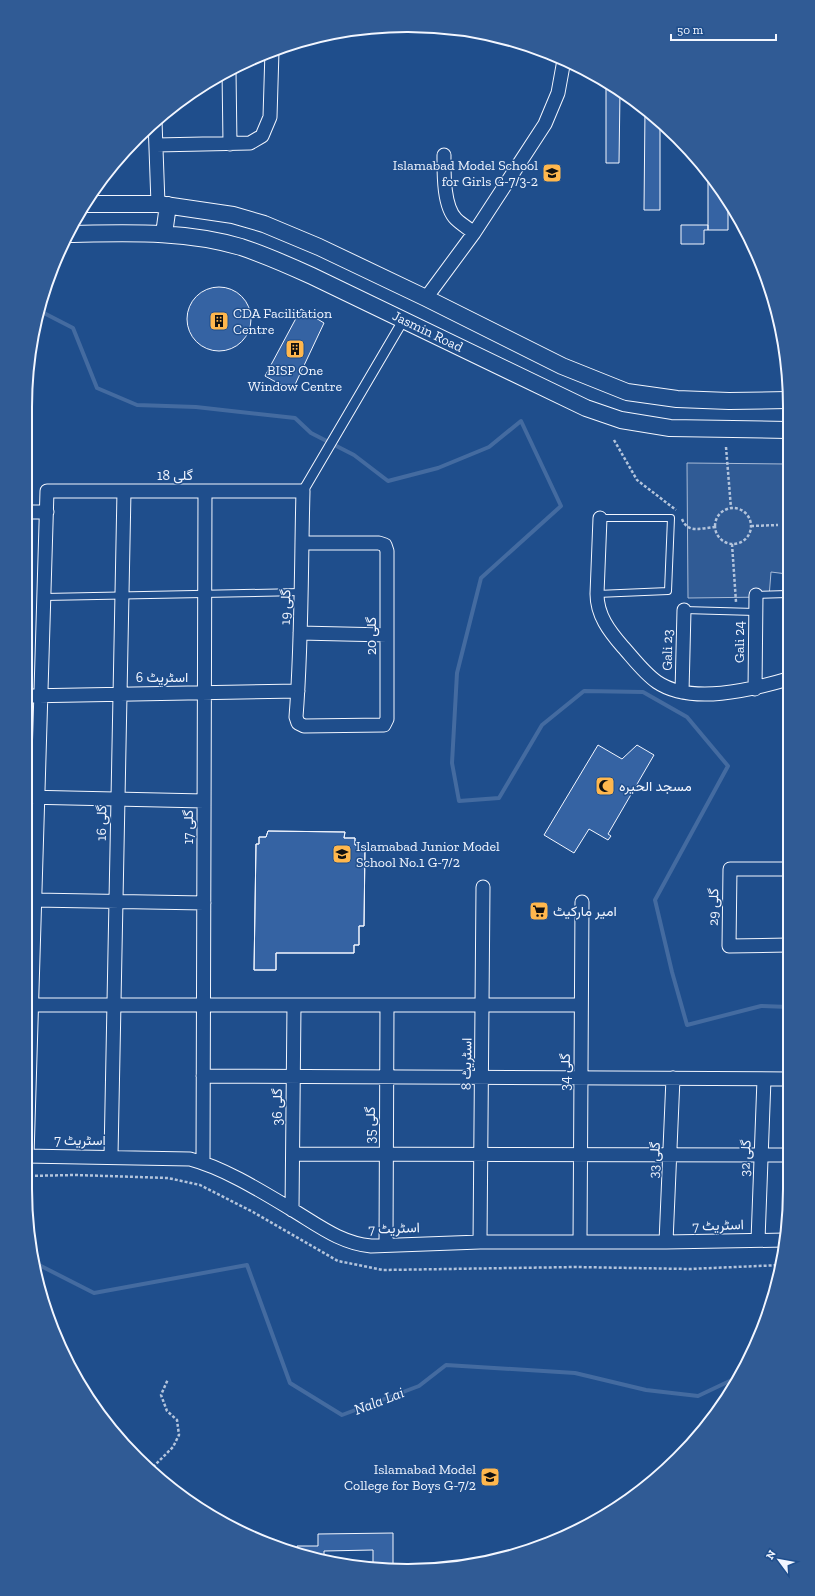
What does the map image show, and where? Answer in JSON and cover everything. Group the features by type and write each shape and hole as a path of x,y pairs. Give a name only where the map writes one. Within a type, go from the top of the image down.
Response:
{"street":[{"path":"156,145 250,143 262,136 270,117 272,58"},
{"path":"426,298 474,233 545,124 558,93 563,66"},
{"path":"229,77 230,144"},
{"path":"155,129 163,205 164,234"},
{"path":"444,155 444,183 455,218 474,233"},
{"name":"Jasmin Road","path":"92,204 163,205 233,215 264,224 319,247 426,298 562,366 627,392 677,399 729,401 783,400"},
{"name":"Jasmin Road","path":"75,234 164,234 239,247 272,258 404,319 586,408 621,420 670,428 783,430"},
{"path":"303,491 404,319"},
{"name":"گلی 18","path":"47,512 47,491 303,491"},
{"name":"گلی 16","path":"111,1156 124,491"},
{"name":"گلی 17","path":"203,1162 205,491"},
{"name":"گلی 19","path":"298,723 296,717 300,633 303,491"},
{"path":"32,512 47,512 41,696 32,797 204,801"},
{"path":"600,518 597,594 597,602 600,613 608,630 656,682 682,692 714,694 755,689 783,681"},
{"name":"گلی 20","path":"298,723 304,726 384,725 387,719 387,551 385,546 379,543 302,543"},
{"name":"Gali 24","path":"755,689 756,595"},
{"name":"Gali 23","path":"682,692 684,610"},
{"path":"300,633 387,635"},
{"name":"اسٹریٹ 6","path":"32,696 120,693 204,694 298,691"},
{"name":"گلی 29","path":"783,869 730,869 729,946 783,945"},
{"name":"اسٹریٹ 8","path":"480,1242 483,887"},
{"path":"32,890 35,900 32,937"},
{"path":"35,900 204,903"},
{"name":"گلی 34","path":"580,1242 582,902"},
{"path":"32,1004 581,1005"},
{"name":"گلی 36","path":"292,1210 294,1005"},
{"name":"گلی 35","path":"386,1244 387,1005"},
{"path":"203,1076 783,1079"},
{"name":"گلی 33","path":"666,1242 673,1078"},
{"name":"گلی 32","path":"758,1240 764,1078"},
{"path":"293,1154 783,1155"},
{"name":"اسٹریٹ 7","path":"32,1156 111,1156 190,1159 203,1162 292,1210 338,1238 358,1245 480,1242 666,1242 780,1240"}],"lane":[{"path":"597,594 668,591 671,518 600,518"},
{"path":"44,597 301,592"},
{"path":"756,595 783,594"},
{"path":"684,610 755,612"}],"path":[{"path":"614,440 637,480 673,506 686,527 690,529 715,527"},
{"path":"726,448 731,508"},
{"path":"731,508 740,509 745,512 749,517 751,526 748,536 744,540 732,544 721,540 715,527 717,516 722,511 731,508"},
{"path":"751,526 778,525"},
{"path":"732,544 736,611"},
{"path":"154,1466 173,1447 179,1435 177,1420 167,1411 161,1395 168,1379"}],"shaded area":[{"path":"687,463 783,464 783,574 771,572 769,597 688,598"}],"building":[{"path":"606,89 620,98 619,163 606,163"},
{"path":"645,117 660,130 660,210 644,210"},
{"path":"708,183 728,212 728,230 708,230"},
{"path":"681,225 708,225 708,230 704,230 704,244 681,244"},
{"name":"CDA Facilitation Centre","path":"219,287 231,289 242,296 249,307 251,319 249,331 242,342 231,349 219,351 207,349 196,342 189,331 187,319 189,307 196,296 207,289"},
{"name":"BISP One Window Centre","path":"301,309 324,323 292,391 265,376"},
{"name":"مسجد الحیرہ","path":"598,745 622,759 637,745 654,755 608,834 611,836 608,840 589,829 574,853 544,835"},
{"name":"Islamabad Junior Model School No.1 G-7/2","path":"268,831 345,832 344,838 355,838 355,845 365,846 364,926 359,926 359,945 354,945 354,953 276,953 276,970 254,970 256,844 259,844 259,837 266,837"},
{"name":"Islamabad Junior Model School No.1 G-7/2","path":"268,831 345,832 344,838 355,838 355,845 365,846 364,926 359,926 359,945 354,945 354,953 276,953 276,970 254,970 256,844 259,844 259,837 266,837"},
{"name":"Islamabad Model College for Boys G-7/2","path":"393,1533 393,1563 373,1562 373,1550 324,1551 324,1554 297,1547 318,1546 318,1534"}],"waterway":[{"path":"44,313 73,328 97,388 137,405 196,407 295,418 311,433 354,455 388,481 438,468 489,447 521,421 561,506 481,578 457,673 452,763 459,801 499,798 542,725 584,691 643,692 687,717 728,766 655,900 672,972 687,1025 761,1006 783,1007"},
{"name":"Nala Lai","path":"40,1265 94,1293 247,1265 290,1383 342,1415 419,1386 446,1365 575,1373 646,1390 698,1396 730,1381"}],"place":[{"name":"Islamabad Model School for Girls G-7/3-2","path":"552,173"},
{"name":"CDA Facilitation Centre","path":"219,321"},
{"name":"BISP One Window Centre","path":"295,349"},
{"name":"مسجد الحیرہ","path":"605,786"},
{"name":"Islamabad Junior Model School No.1 G-7/2","path":"342,854"},
{"name":"امیر مارکیٹ","path":"539,911"},
{"name":"Islamabad Model College for Boys G-7/2","path":"490,1477"}]}
